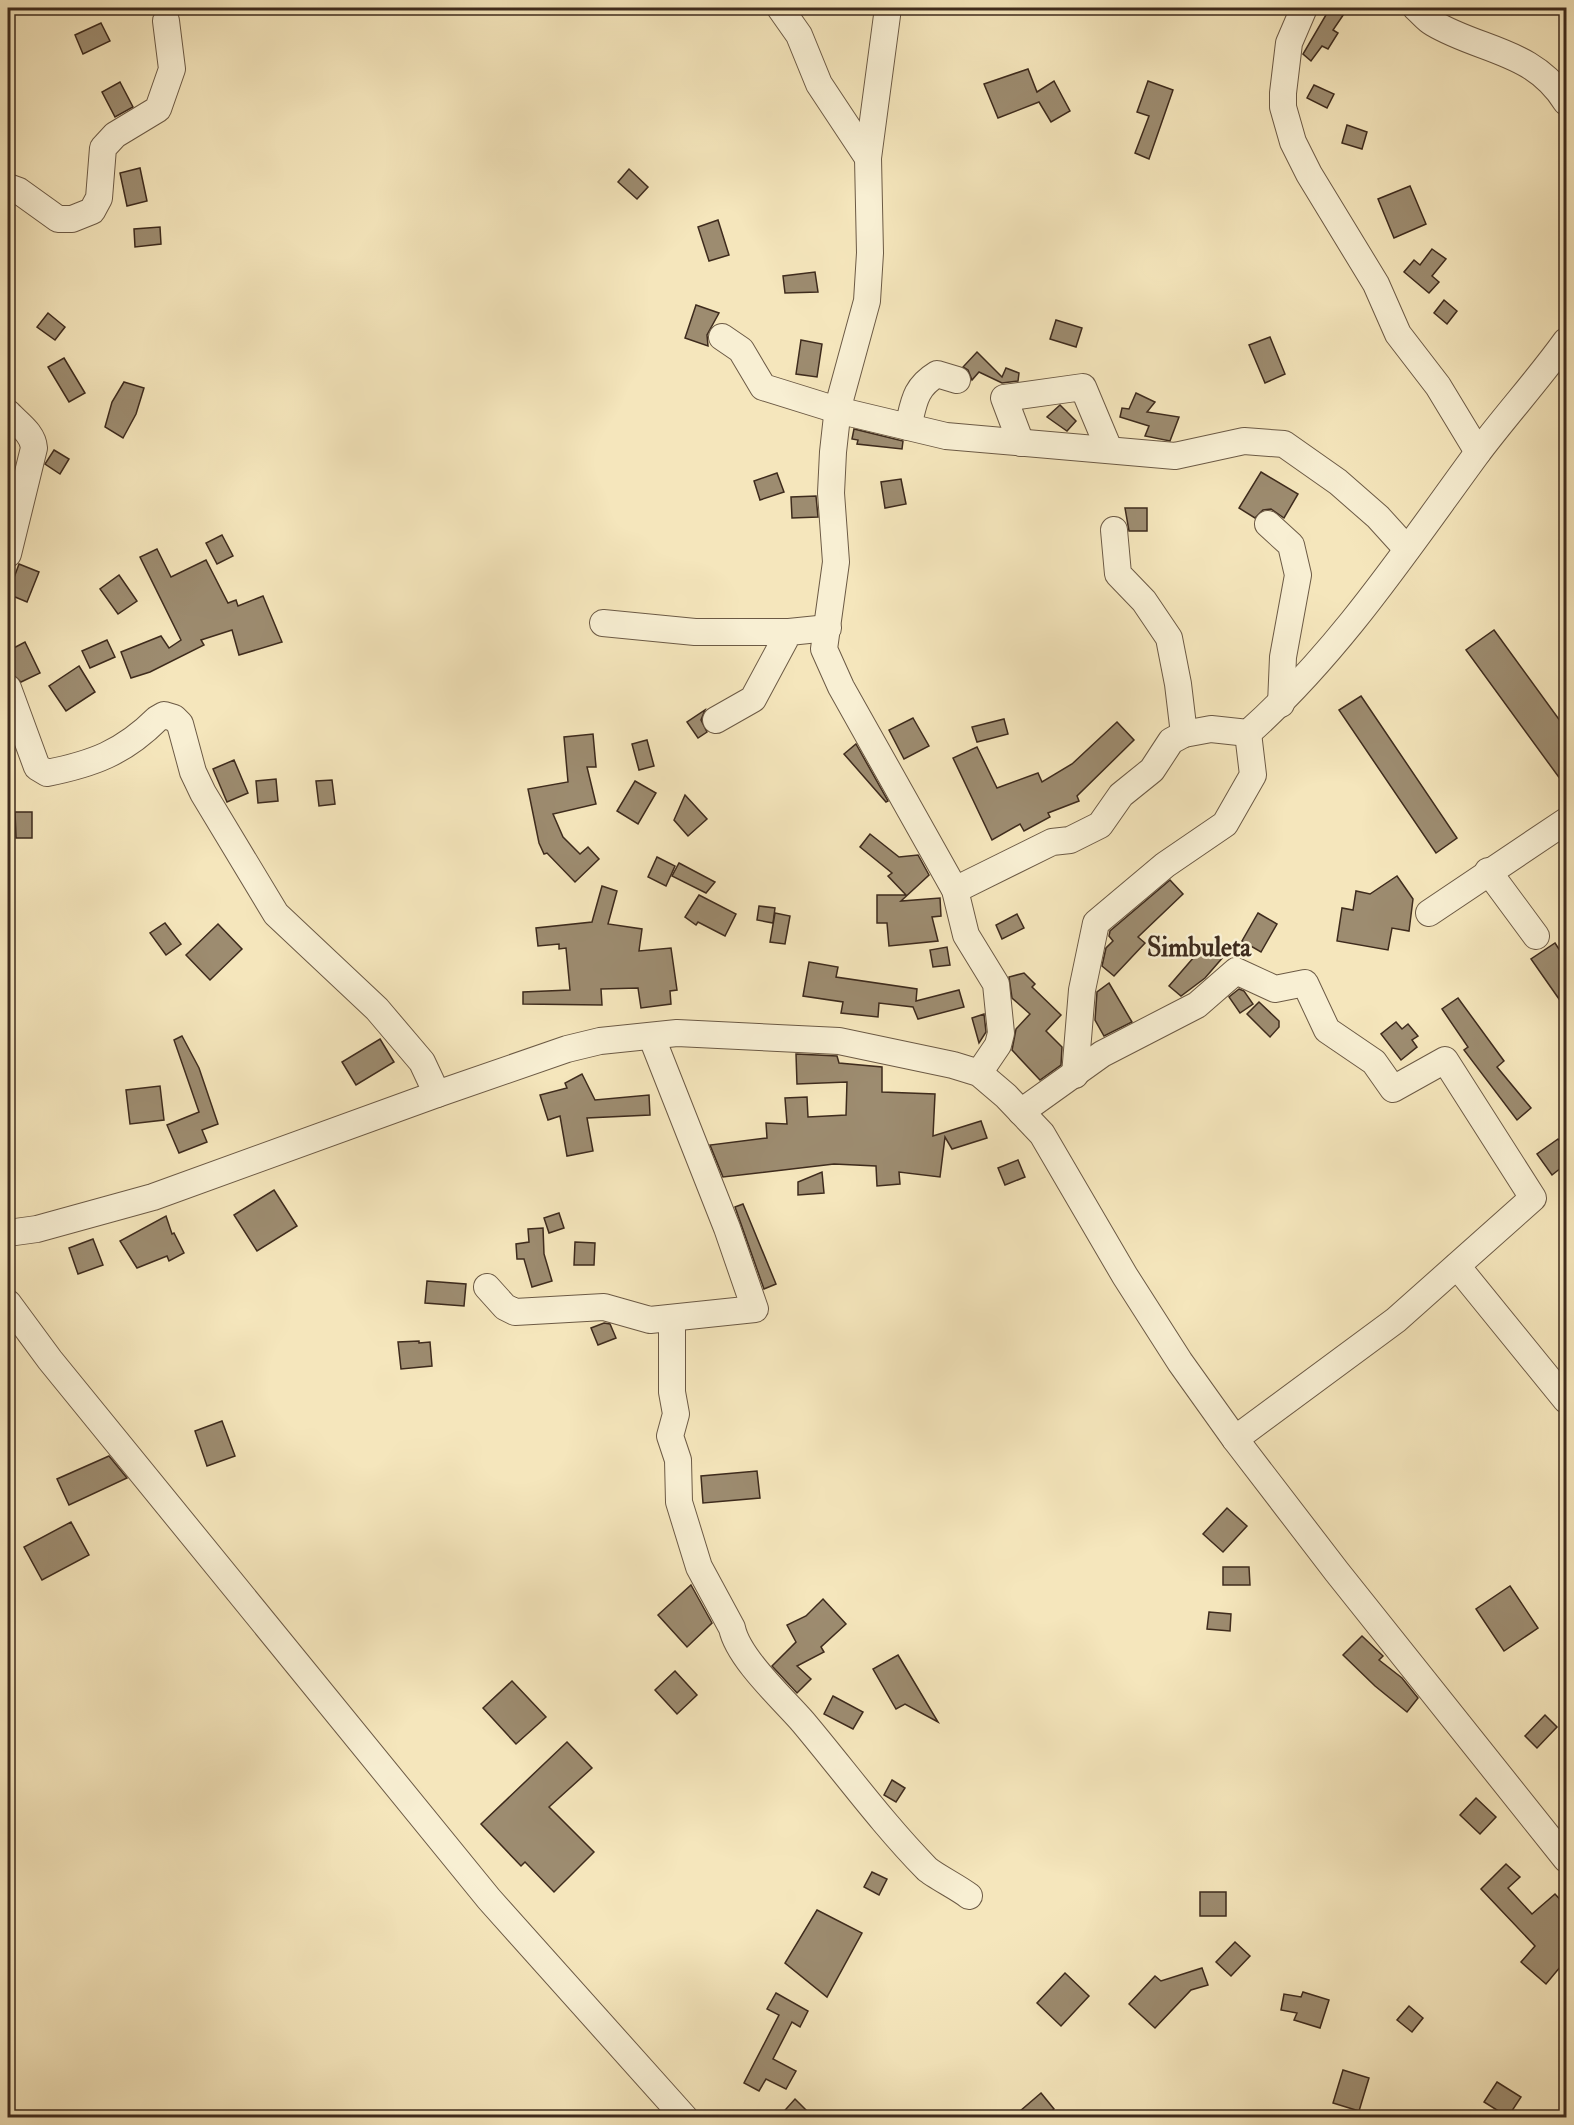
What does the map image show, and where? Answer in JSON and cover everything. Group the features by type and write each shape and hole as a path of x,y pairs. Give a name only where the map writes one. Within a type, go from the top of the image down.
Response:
{"street":[{"path":"780,8 798,35 819,84 868,158"},
{"path":"888,8 868,158 870,253 867,301 837,410 831,493 836,562 824,650 841,687 955,890 966,934 996,984 1001,1033 998,1045 979,1073"},
{"path":"1304,8 1289,43 1282,93 1283,107 1293,142 1309,174 1376,284 1398,334 1438,386 1478,452"},
{"path":"1416,8 1437,25 1521,59 1549,82 1566,102"},
{"path":"8,187 20,190 58,219 72,219 92,211 99,198 104,148 115,135 158,109 172,69 166,21"},
{"path":"722,337 741,350 763,387 837,410 945,436 1175,456 1244,441 1284,444 1338,482 1378,517 1407,549"},
{"path":"955,890 1052,842 1070,840 1100,825 1121,795 1152,770 1171,741 1184,734 1212,729 1248,733 1281,704 1306,679 1407,549 1478,452 1566,341"},
{"path":"908,427 917,393 924,382 937,374 957,380"},
{"path":"1021,443 1004,398 1083,387 1109,449"},
{"path":"8,413 28,433 33,440 34,448 8,554"},
{"path":"1268,524 1291,545 1298,575 1283,657 1281,704"},
{"path":"1114,530 1118,574 1144,601 1168,638 1178,684 1184,734"},
{"path":"603,623 695,632 789,632 828,628"},
{"path":"716,720 753,699 789,632"},
{"path":"8,688 38,767 47,773 88,765 118,751 164,715 174,718 180,724 192,772 276,914 377,1009 422,1062 437,1094"},
{"path":"1075,1074 1082,990 1096,922 1165,865 1225,824 1253,775 1248,733"},
{"path":"1429,913 1566,820"},
{"path":"1488,871 1536,936"},
{"path":"1021,1112 1102,1054 1197,1005 1236,971 1275,989 1305,983 1327,1030 1374,1062 1393,1089 1445,1060 1533,1198 1395,1320 1236,1439"},
{"path":"8,1233 92,1215 153,1197 437,1094 567,1049 600,1041 677,1034 839,1041 953,1065 979,1073 1042,1134 1125,1276 1180,1362 1337,1572 1566,1858"},
{"path":"487,1287 505,1307 515,1312 604,1307 639,1319 750,1312 756,1306 652,1038"},
{"path":"1457,1266 1566,1400"},
{"path":"8,1303 50,1360 489,1899 685,2118"},
{"path":"672,1318 672,1392 676,1414 670,1436 678,1460 679,1502 699,1567 732,1628 734,1637 764,1679 805,1724 875,1814 929,1871 949,1880 969,1896"}],"building":[{"path":"1330,8 1348,8 1333,30 1338,33 1328,49 1322,46 1311,61 1303,54"},
{"path":"101,23 110,41 83,54 75,35"},
{"path":"1028,69 1037,92 1054,81 1070,111 1051,122 1039,102 998,118 984,84"},
{"path":"1148,81 1173,90 1149,159 1135,153 1149,116 1137,112"},
{"path":"120,82 133,107 115,117 102,92"},
{"path":"1314,85 1334,94 1327,108 1307,98"},
{"path":"1347,125 1367,132 1362,149 1342,143"},
{"path":"140,168 147,201 127,206 120,173"},
{"path":"629,169 648,187 637,199 618,182"},
{"path":"1410,186 1426,224 1394,238 1378,199"},
{"path":"718,220 729,255 709,261 698,227"},
{"path":"160,227 161,244 135,247 134,229"},
{"path":"1432,249 1446,259 1432,276 1439,282 1429,293 1404,272 1414,260 1420,265"},
{"path":"815,272 818,292 785,293 783,276"},
{"path":"1444,300 1457,311 1447,324 1434,313"},
{"path":"696,305 719,313 707,335 708,346 685,338"},
{"path":"48,313 65,327 55,340 37,327"},
{"path":"1056,320 1082,328 1076,347 1050,339"},
{"path":"1270,337 1285,374 1265,383 1249,345"},
{"path":"801,340 822,344 817,377 796,374"},
{"path":"977,352 1002,377 1006,368 1019,373 1018,381 1002,383 979,372 972,380 968,370 963,367"},
{"path":"64,358 85,393 69,402 48,367"},
{"path":"124,382 144,388 136,414 123,438 105,427 112,402"},
{"path":"1136,393 1155,402 1147,412 1179,417 1170,441 1145,436 1149,426 1120,417 1122,408 1129,409"},
{"path":"1060,405 1076,421 1067,431 1047,417"},
{"path":"854,429 903,441 902,449 857,444 858,440 852,439"},
{"path":"54,450 69,459 60,474 45,464"},
{"path":"1261,472 1298,494 1284,518 1271,509 1263,510 1255,518 1239,508"},
{"path":"777,473 784,492 760,500 754,481"},
{"path":"901,479 906,504 885,508 881,482"},
{"path":"816,496 818,517 792,518 791,497"},
{"path":"1125,508 1147,508 1147,531 1129,531"},
{"path":"222,535 233,556 217,564 206,543"},
{"path":"157,549 171,577 206,560 228,603 236,600 238,606 263,596 282,642 239,655 232,630 201,640 204,645 150,672 131,678 121,652 161,636 169,648 181,640 140,557"},
{"path":"19,564 39,572 27,602 8,594"},
{"path":"119,575 137,601 118,614 100,589"},
{"path":"1494,630 1566,729 1566,787 1466,650"},
{"path":"107,640 115,657 90,668 82,651"},
{"path":"25,642 40,673 21,682 12,674 8,665 8,651"},
{"path":"79,666 95,692 66,711 49,686"},
{"path":"1361,696 1457,838 1436,853 1339,710"},
{"path":"705,710 701,720 707,732 698,738 687,722"},
{"path":"913,718 929,746 904,759 889,730"},
{"path":"1004,719 1008,734 977,742 972,727"},
{"path":"1117,722 1134,740 1077,796 1079,801 1048,813 1050,817 1024,831 1020,824 992,840 953,758 977,747 997,788 1038,773 1042,782 1072,764"},
{"path":"593,734 596,767 587,767 596,804 553,814 563,837 580,854 588,847 599,859 575,882 547,853 544,854 539,843 528,789 568,782 564,737"},
{"path":"647,740 654,766 639,770 632,744"},
{"path":"856,744 888,801 886,802 844,754"},
{"path":"234,760 248,793 227,802 213,769"},
{"path":"276,779 278,801 258,803 256,781"},
{"path":"332,780 335,804 319,806 316,781"},
{"path":"635,781 656,793 638,824 617,811"},
{"path":"685,795 707,819 688,836 674,820"},
{"path":"15,812 32,812 32,838 16,838"},
{"path":"870,834 899,857 918,855 929,875 901,901 940,898 941,916 932,917 938,941 889,946 887,923 877,923 877,895 906,895 888,876 892,873 860,847"},
{"path":"657,857 675,866 666,886 648,877"},
{"path":"679,863 715,882 706,893 672,876"},
{"path":"1397,876 1413,899 1409,931 1392,928 1388,950 1337,941 1342,908 1353,910 1356,891 1370,894"},
{"path":"1170,880 1183,894 1138,937 1145,943 1114,976 1102,966 1106,948 1113,941 1109,936 1110,931"},
{"path":"602,886 617,891 608,924 642,929 639,951 671,948 677,990 670,991 671,1004 641,1008 638,988 601,989 602,1005 523,1004 523,992 570,990 566,948 559,949 559,944 538,946 536,928 592,922"},
{"path":"699,895 736,914 725,936 698,922 696,925 685,917"},
{"path":"759,906 775,908 773,923 757,920"},
{"path":"775,913 790,916 785,944 770,942"},
{"path":"1258,913 1277,924 1261,952 1242,941"},
{"path":"1017,914 1024,928 1002,939 996,925"},
{"path":"165,923 181,944 166,955 150,933"},
{"path":"218,924 242,949 210,980 186,955"},
{"path":"1207,942 1224,956 1205,978 1181,996 1169,986"},
{"path":"1555,943 1566,960 1566,1009 1531,959"},
{"path":"947,947 950,965 933,967 930,950"},
{"path":"809,962 838,967 836,977 917,989 916,1001 959,990 964,1007 918,1019 913,1007 879,1003 878,1017 841,1013 843,1002 803,996"},
{"path":"1024,973 1035,984 1032,987 1061,1015 1046,1031 1062,1047 1061,1065 1040,1080 1012,1050 1016,1029 1030,1014 1012,998 1009,977"},
{"path":"1109,983 1132,1022 1104,1036 1095,1020 1097,992"},
{"path":"1239,989 1244,991 1253,1004 1240,1013 1229,997"},
{"path":"1458,998 1504,1061 1497,1067 1531,1108 1517,1120 1464,1050 1468,1047 1442,1009"},
{"path":"1259,1002 1279,1021 1279,1027 1270,1037 1247,1014"},
{"path":"984,1014 986,1032 979,1043 972,1018"},
{"path":"1396,1022 1402,1029 1408,1024 1418,1036 1412,1040 1417,1047 1401,1060 1381,1034"},
{"path":"182,1036 199,1068 218,1124 202,1130 207,1142 179,1153 167,1125 199,1112 174,1040"},
{"path":"380,1039 394,1062 356,1085 342,1062"},
{"path":"796,1054 837,1056 839,1063 882,1067 882,1092 935,1094 933,1136 981,1121 987,1138 952,1149 945,1137 940,1177 899,1172 900,1184 877,1186 876,1166 834,1164 723,1177 710,1145 767,1138 766,1123 787,1124 785,1098 807,1097 808,1117 846,1115 847,1082 797,1084"},
{"path":"582,1074 595,1100 649,1095 650,1115 587,1118 593,1151 567,1156 560,1116 548,1120 540,1095 567,1088 565,1083"},
{"path":"160,1086 164,1120 130,1124 126,1090"},
{"path":"1558,1139 1566,1151 1566,1164 1552,1175 1537,1154"},
{"path":"1018,1160 1025,1177 1005,1185 998,1168"},
{"path":"822,1172 824,1193 798,1195 798,1182"},
{"path":"274,1190 297,1226 257,1251 234,1215"},
{"path":"743,1204 776,1284 764,1289 735,1207"},
{"path":"559,1213 564,1228 549,1233 544,1218"},
{"path":"166,1216 172,1234 174,1233 184,1253 169,1261 167,1256 137,1268 120,1241"},
{"path":"543,1228 544,1254 552,1281 532,1287 524,1259 517,1259 516,1244 529,1242 528,1229"},
{"path":"93,1239 103,1265 78,1274 69,1248"},
{"path":"575,1242 595,1243 594,1265 574,1265"},
{"path":"427,1281 466,1284 464,1306 425,1303"},
{"path":"604,1323 610,1324 616,1338 598,1345 591,1328"},
{"path":"419,1341 419,1343 430,1342 432,1366 401,1369 398,1342"},
{"path":"222,1421 235,1456 207,1466 195,1431"},
{"path":"109,1456 127,1478 69,1505 57,1479"},
{"path":"757,1471 760,1498 703,1503 701,1476"},
{"path":"1227,1508 1247,1526 1223,1552 1203,1534"},
{"path":"71,1522 89,1555 42,1580 24,1547"},
{"path":"1223,1567 1249,1567 1250,1585 1223,1585"},
{"path":"691,1585 712,1623 687,1647 658,1615"},
{"path":"1510,1586 1538,1628 1504,1651 1476,1609"},
{"path":"823,1599 846,1624 821,1647 824,1652 797,1666 811,1679 797,1693 772,1666 796,1642 787,1625 806,1616"},
{"path":"1209,1612 1231,1614 1230,1631 1207,1629"},
{"path":"1362,1636 1383,1656 1379,1660 1402,1678 1418,1698 1407,1712 1375,1686 1343,1655"},
{"path":"898,1655 938,1722 905,1704 896,1709 873,1669"},
{"path":"675,1671 697,1695 677,1714 655,1690"},
{"path":"512,1681 546,1717 516,1744 483,1708"},
{"path":"833,1696 863,1712 853,1729 824,1714"},
{"path":"1545,1715 1557,1727 1537,1748 1525,1736"},
{"path":"567,1742 592,1768 549,1807 594,1852 554,1892 525,1862 521,1866 481,1824"},
{"path":"892,1780 905,1788 896,1802 884,1795"},
{"path":"1476,1798 1496,1817 1480,1834 1460,1815"},
{"path":"1506,1864 1520,1877 1508,1888 1532,1914 1555,1894 1566,1906 1566,1960 1546,1984 1521,1962 1535,1946 1481,1889"},
{"path":"872,1872 887,1879 879,1895 864,1887"},
{"path":"1200,1892 1226,1892 1226,1916 1200,1916"},
{"path":"817,1910 862,1933 827,1997 785,1963"},
{"path":"1235,1942 1250,1956 1231,1976 1216,1962"},
{"path":"1202,1968 1208,1985 1191,1990 1155,2028 1129,2004 1155,1976 1161,1981"},
{"path":"1065,1973 1089,1996 1061,2026 1037,2003"},
{"path":"1303,1992 1329,2000 1320,2028 1294,2020 1297,2013 1281,2010 1284,1994 1301,1997"},
{"path":"776,1993 808,2011 800,2027 792,2022 773,2059 796,2071 786,2089 766,2079 759,2091 744,2083 779,2015 767,2009"},
{"path":"1409,2006 1423,2018 1412,2032 1397,2020"},
{"path":"1343,2070 1369,2078 1359,2111 1333,2103"},
{"path":"1497,2082 1521,2097 1508,2117 1484,2102"},
{"path":"1041,2093 1054,2109 1044,2118 1012,2118"},
{"path":"795,2099 814,2118 778,2118"}],"district":[{"name":"Simbuleta","path":"1199,947"}]}
